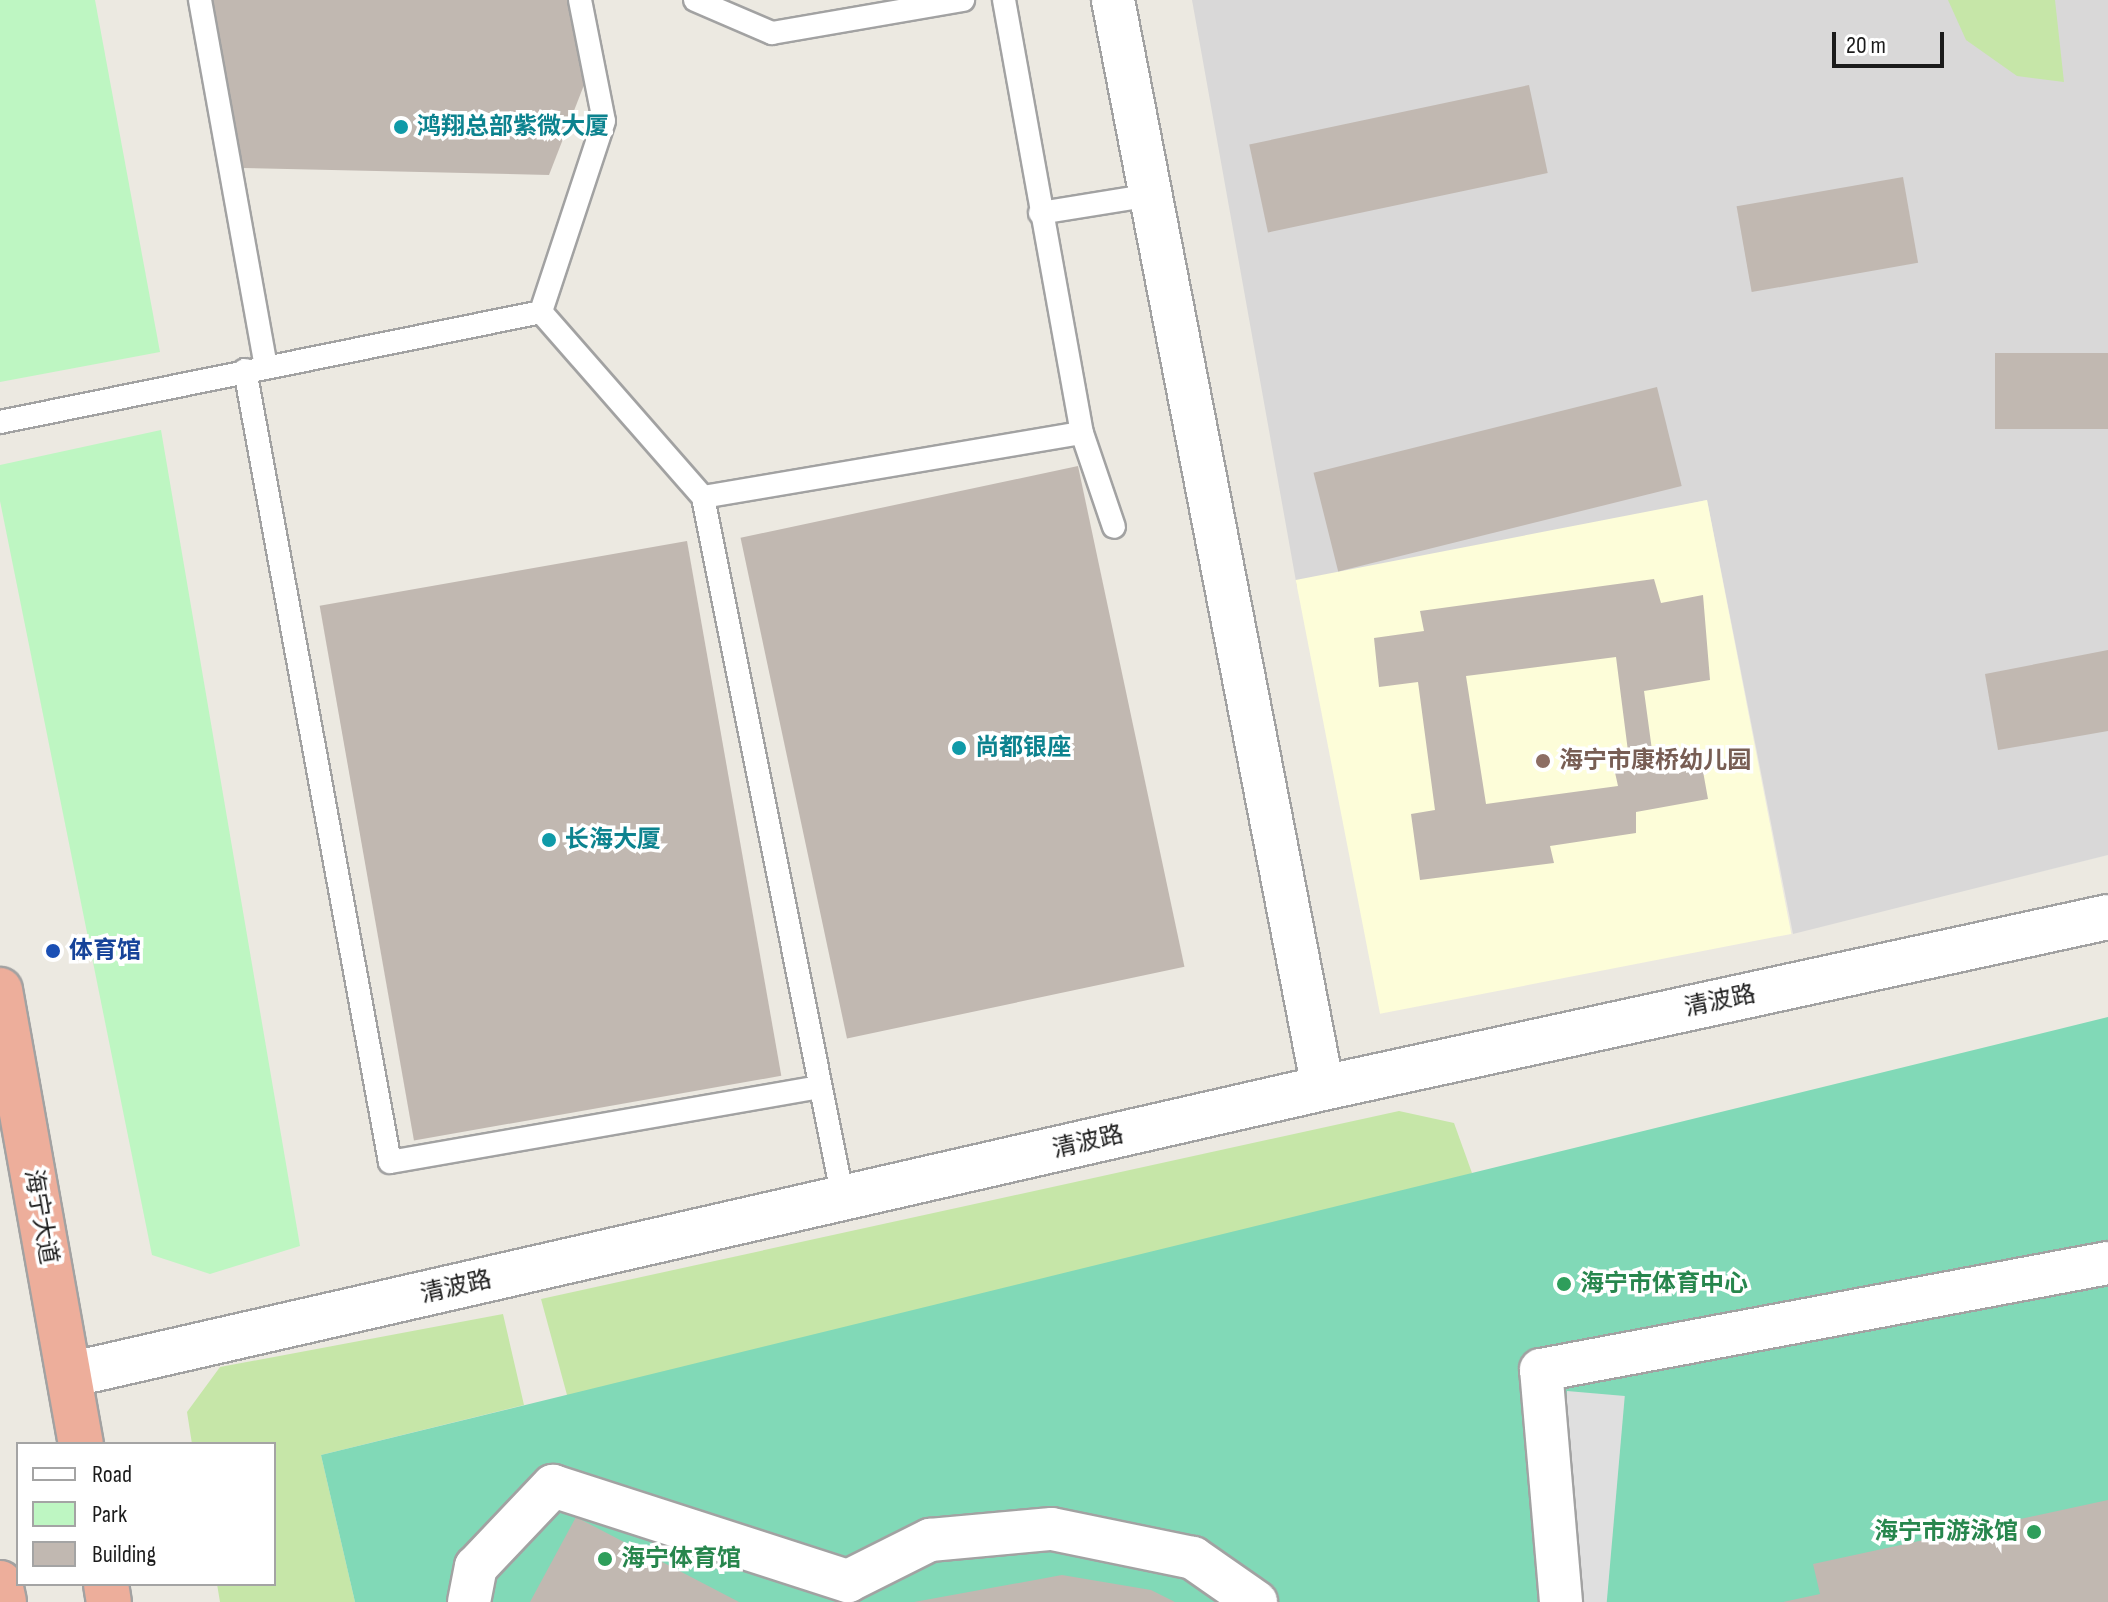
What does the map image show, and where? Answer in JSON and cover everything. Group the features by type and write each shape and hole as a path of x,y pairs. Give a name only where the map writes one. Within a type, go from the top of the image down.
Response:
{"highway":[{"name":"海宁大道","path":"0,990 81,1442"},
{"path":"0,1583 4,1602"}],"street":[{"path":"1113,0 1323,1088"},
{"name":"清波路","path":"69,1375 1323,1088 2108,917"},
{"path":"1561,1602 1541,1370 2108,1263"},
{"path":"469,1602 476,1567 553,1486 848,1581 930,1540 1052,1529 1193,1558 1256,1602"}],"lane":[{"path":"200,0 256,368 390,1162 820,1087"},
{"path":"541,312 604,121 580,0"},
{"path":"695,0 772,33 963,0"},
{"path":"1004,0 1082,433 1114,527"},
{"path":"1040,213 1151,195"},
{"path":"0,422 541,312"},
{"path":"541,312 703,497 843,1198"},
{"path":"703,497 1082,433"}],"shaded area":[{"path":"1192,0 2108,0 2108,855 1793,934 1707,500 1297,587"},
{"name":"海宁市康桥幼儿园","path":"1707,500 1791,934 1380,1014 1296,580"},
{"path":"1567,1391 1625,1396 1607,1602 1549,1602"}],"green space":[{"path":"0,0 95,0 160,352 0,382"},
{"path":"1948,0 2055,0 2064,82 2017,76 1966,40"},
{"path":"161,430 300,1246 210,1274 152,1255 0,501 0,465"},
{"name":"海宁市体育中心","path":"2108,1017 2108,1602 355,1602 321,1455"},
{"path":"1399,1111 1454,1123 1472,1173 810,1490 567,1395 541,1299"},
{"path":"503,1314 524,1405 321,1455 355,1602 220,1602 217,1586 276,1586 276,1442 192,1442 187,1412 220,1367"}],"building":[{"name":"鸿翔总部紫微大厦","path":"213,0 569,0 584,85 549,175 242,168"},
{"path":"1529,85 1548,173 1268,232 1249,144"},
{"path":"1903,177 1918,263 1752,292 1737,206"},
{"path":"1995,353 2108,353 2108,429 1995,429"},
{"path":"1657,387 1682,486 1338,572 1314,473"},
{"name":"尚都银座","path":"1078,466 1184,967 847,1039 741,538"},
{"name":"长海大厦","path":"687,541 781,1076 414,1141 320,606"},
{"path":"1654,579 1661,603 1703,595 1710,680 1644,691 1654,765 1701,760 1708,799 1636,812 1636,833 1550,846 1554,863 1420,880 1411,814 1435,810 1418,682 1379,687 1374,638 1424,631 1420,611","holes":["1616,657 1630,767 1614,768 1618,786 1486,804 1466,676"]},
{"path":"2108,650 2108,731 1998,750 1985,674"},
{"name":"海宁市游泳馆","path":"2108,1500 2108,1602 1783,1602 1820,1594 1813,1564"},
{"name":"海宁体育馆","path":"576,1517 739,1602 530,1602"},
{"path":"1062,1575 1151,1590 1175,1602 914,1602"}],"place":[{"name":"鸿翔总部紫微大厦","path":"401,127"},
{"name":"尚都银座","path":"959,748"},
{"name":"海宁市康桥幼儿园","path":"1543,761"},
{"name":"长海大厦","path":"549,840"},
{"name":"体育馆","path":"53,951"},
{"name":"海宁市体育中心","path":"1564,1284"},
{"name":"海宁市游泳馆","path":"2034,1532"},
{"name":"海宁体育馆","path":"605,1559"}]}
